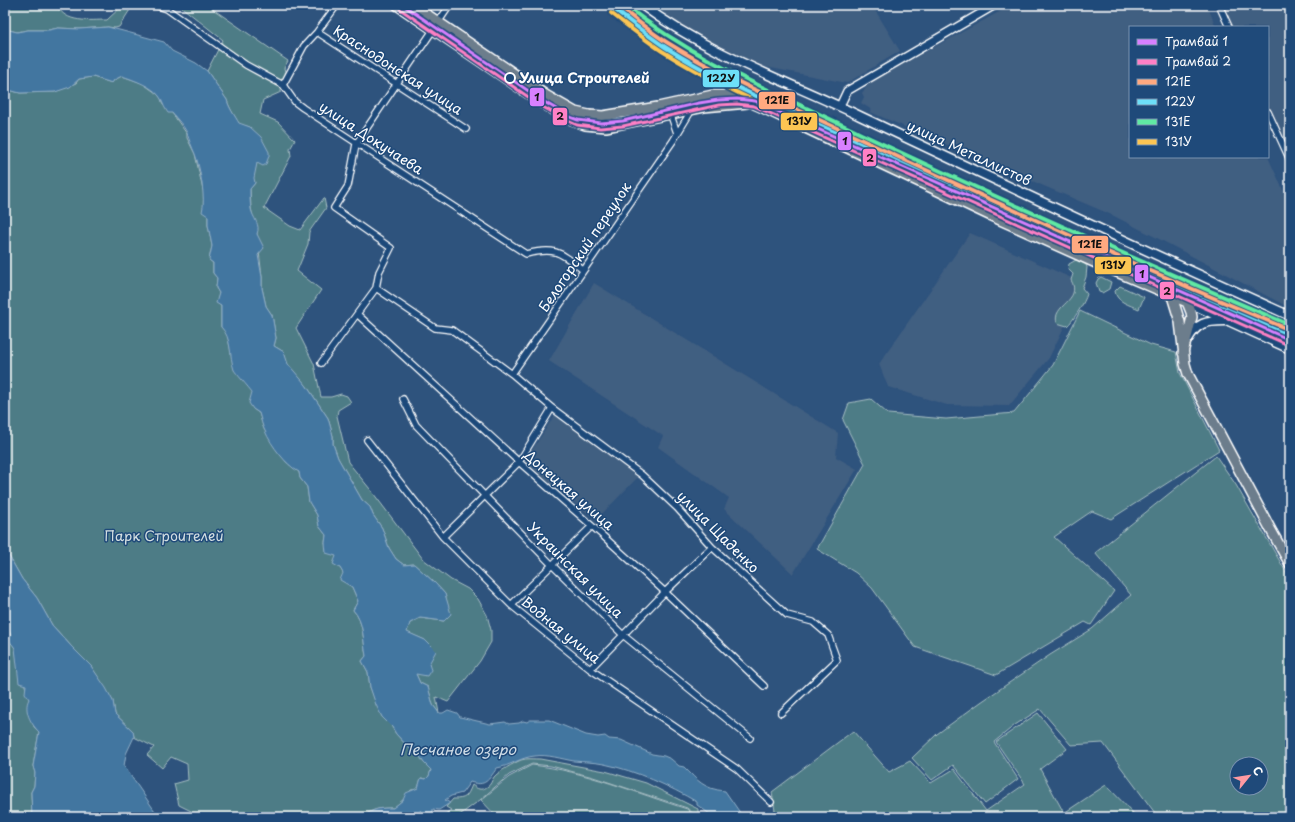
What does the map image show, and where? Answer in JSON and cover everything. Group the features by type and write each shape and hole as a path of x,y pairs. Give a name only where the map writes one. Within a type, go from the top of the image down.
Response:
{"main road":[{"path":"398,5 436,26 545,99 569,119 585,125 606,126 704,107 752,103"},
{"path":"413,5 436,26"},
{"name":"улица Металлистов","path":"642,5 685,34 726,56 840,106 990,178 1290,316"},
{"path":"545,99 575,112 603,116 655,107 713,94 727,94 736,96 989,215 1172,296 1188,306 1202,309 1290,349"},
{"path":"1172,296 1180,322 1188,374 1290,564"},
{"path":"1180,322 1181,315 1188,306"},
{"path":"1184,350 1192,317 1188,306"},
{"path":"1184,350 1190,336 1200,324 1206,322 1230,322"}],"street":[{"name":"улица Докучаева","path":"155,5 167,9 246,65 283,85 295,102 356,144 526,254 539,251 555,251 583,270"},
{"path":"283,85 304,46 317,32 337,5"},
{"path":"321,363 376,288 379,272 391,248 334,208 348,186 356,144 450,5"},
{"path":"840,106 847,91 995,5"},
{"path":"1219,5 1229,26"},
{"name":"Краснодонская улица","path":"317,32 466,129"},
{"path":"702,97 704,107"},
{"path":"691,99 693,110"},
{"path":"661,116 668,104"},
{"path":"655,107 661,116 677,133"},
{"path":"655,107 661,116"},
{"name":"Белогорский переулок","path":"512,374 693,110"},
{"path":"1269,114 1290,160"},
{"name":"улица Щаденко","path":"376,288 435,328 452,330 512,374 552,408 642,475 678,508 712,547 786,615 814,622 828,635 837,660 781,712"},
{"name":"Донецкая улица","path":"357,314 519,462 665,592 764,686"},
{"name":"Украинская улица","path":"403,399 416,425 623,636 750,738"},
{"path":"443,537 519,462 552,408"},
{"name":"Водная улица","path":"367,440 443,537 511,605 590,670 737,769 771,802"},
{"path":"511,605 592,526"},
{"path":"590,670 665,592 712,547"}],"shaded area":[{"path":"654,5 872,5 900,51 847,83 756,65 719,48 681,26"},
{"path":"1012,5 1207,5 1216,26 1129,26 1129,158 1268,158 1290,205 1290,308 1112,215 870,112 872,110 861,103 864,97 862,93 870,82"},
{"path":"1222,5 1290,5 1290,156 1269,109 1269,26 1232,26"},
{"path":"970,233 1085,284 1049,358 1009,406 947,405 888,387 879,364"},
{"path":"594,283 838,433 836,457 857,469 793,574 724,509 729,498 658,447 663,436 549,361"},
{"path":"556,413 640,475 596,520 524,463"}],"green space":[{"path":"5,5 57,5 61,11 72,18 79,20 107,20 123,5 133,5 119,27 115,28 58,28 17,32 5,29"},
{"path":"179,5 207,5 288,61 284,68 286,75 282,81 281,92 263,100 260,114 278,122 295,140 290,149 291,156 264,208 290,226 300,230 324,198 326,208 309,232 308,244 297,271 321,290 296,328 314,364 321,397 331,397 341,394 347,396 351,402 338,410 337,416 348,462 423,559 451,580 468,589 478,599 487,615 491,630 491,642 480,661 448,702 436,697 439,713 433,705 428,687 420,683 416,674 429,664 425,640 406,632 410,623 420,618 444,621 450,614 445,594 414,564 404,565 396,559 389,548 382,528 373,515 370,507 362,500 338,458 333,444 333,436 328,418 306,385 287,364 284,352 274,346 276,338 272,315 266,306 262,288 257,234 251,208 250,189 255,183 253,178 257,162 250,127 239,124 227,100 207,71 223,40"},
{"name":"Парк Строителей","path":"122,76 142,83 156,93 161,98 163,105 172,113 187,134 187,138 195,154 204,195 204,205 208,216 212,246 209,260 213,263 213,273 217,278 216,288 219,293 217,303 221,306 221,327 227,333 235,371 242,377 253,392 253,409 259,413 264,429 286,462 299,472 300,478 307,487 309,502 317,515 319,526 326,535 325,543 337,556 340,568 352,587 358,601 353,610 361,625 366,656 362,661 368,672 370,687 382,717 411,750 417,752 424,763 431,770 426,779 421,778 418,789 411,790 403,800 393,808 381,808 374,810 364,817 192,817 191,811 179,805 174,784 188,780 187,764 171,757 162,768 147,755 154,747 134,737 133,731 115,714 113,701 91,666 52,625 37,598 22,579 5,549 5,89 20,93 55,92 76,83 79,79 93,77 112,83 114,80"},
{"path":"1076,260 1085,263 1087,267 1086,277 1082,288 1087,294 1084,302 1067,326 1057,323 1056,317 1058,312 1073,293 1074,287 1071,280 1073,274 1068,269 1069,264"},
{"path":"1101,277 1111,282 1109,289 1102,293 1099,292 1096,283"},
{"path":"1120,286 1144,297 1139,309 1124,303 1118,298 1115,291"},
{"path":"1080,311 1151,345 1176,352 1180,373 1219,450 1111,519 1092,511 1054,537 1114,591 1091,625 1085,622 996,675 915,647 872,588 856,573 817,549 865,464 843,420 849,403 871,399 888,414 946,419 1014,413 1053,365"},
{"path":"1216,456 1236,485 1290,579 1290,817 1158,817 1103,743 1071,745 1040,709 1015,725 994,742 1018,779 985,804 953,765 932,780 912,758 937,734 1050,655 1092,629 1131,595 1095,553"},
{"path":"5,623 11,635 9,639 15,648 29,699 34,727 39,732 33,766 35,773 34,786 31,792 32,817 5,817"},
{"path":"1038,713 1067,749 1040,769 1064,813 1106,785 1137,817 776,817 772,792 853,731 889,772 910,761 931,783 954,769 986,811 1025,784 996,742"},
{"path":"525,759 540,759 605,771 646,783 698,809 698,812 706,817 697,817 687,808 593,777 551,766 532,764 509,775 480,800 457,817 441,817 451,810 446,807 453,799 463,798 466,796 472,785 476,788 483,789 489,785 496,775 514,763"},
{"path":"532,765 571,772 610,783 687,809 695,817 497,817 481,800 509,777"}],"water":[{"name":"Песчаное озеро","path":"108,27 164,42 172,51 196,63 207,71 227,100 239,123 250,127 261,137 269,152 266,164 263,166 257,163 254,178 255,183 250,189 250,197 252,213 258,227 257,234 264,248 258,255 266,306 272,315 276,338 274,346 284,352 288,364 306,385 328,418 333,436 333,444 338,458 362,500 370,507 373,515 382,528 389,548 396,559 404,565 414,564 445,594 451,614 444,621 420,618 410,623 407,632 425,640 436,651 429,664 431,670 427,676 416,674 420,683 428,687 433,705 439,713 443,713 448,710 457,713 460,717 490,724 505,722 509,724 519,723 530,720 549,720 586,735 598,737 605,736 609,739 621,740 652,754 671,759 679,766 684,767 702,784 725,791 743,817 714,817 697,805 697,802 686,796 652,780 616,767 600,763 540,756 525,758 497,768 489,779 483,783 480,784 470,782 462,793 451,796 445,800 450,803 439,810 433,809 432,817 426,817 421,810 415,816 412,815 409,817 364,817 374,810 381,808 393,808 403,800 406,793 418,788 421,778 426,779 431,770 424,763 417,752 411,750 396,734 392,727 382,717 376,705 370,687 368,672 362,661 366,656 361,625 353,610 358,601 352,587 340,580 343,573 340,568 333,564 336,556 326,553 326,535 319,526 317,515 309,502 307,487 300,478 299,472 284,460 271,442 263,427 259,413 253,409 249,403 252,392 234,370 229,341 225,331 221,327 221,306 216,303 219,293 216,288 217,278 213,273 213,263 209,260 212,246 208,216 202,212 203,191 200,175 197,160 187,133 172,113 168,113 161,99 154,91 144,84 122,76 114,80 112,83 93,77 79,79 70,87 55,92 20,93 5,89 5,29 17,32 58,28 79,29"},
{"path":"5,549 22,579 37,598 52,625 91,666 113,701 115,714 133,731 134,737 126,754 124,766 159,817 32,817 31,792 34,786 35,773 33,766 39,732 33,725 27,712 27,703 29,699 25,693 26,685 19,683 15,648 8,639 11,635 5,623"}],"railway":[{"path":"624,5 646,23 671,40 751,83 1059,228 1290,326"}],"tram line":[{"name":"1","path":"403,5 546,103 570,117 578,120 601,123 623,121 718,100 737,99 755,101 1290,340"},
{"name":"2","path":"400,9 543,107 577,125 600,128 623,126 719,105 737,104 754,106 1288,345"}],"transit line":[{"name":"121Е","path":"617,5 648,30 668,43 715,70 763,94 1074,237 1290,330"},
{"name":"131Е","path":"625,5 680,43 709,60 768,90 1020,207 1181,279 1290,325"},
{"name":"122У","path":"614,9 665,47 712,74 760,98 1072,242 1288,335"},
{"name":"131У","path":"611,13 662,51 734,91 964,199 1178,294 1286,339"}],"place":[{"name":"Улица Строителей","path":"510,78"}]}
